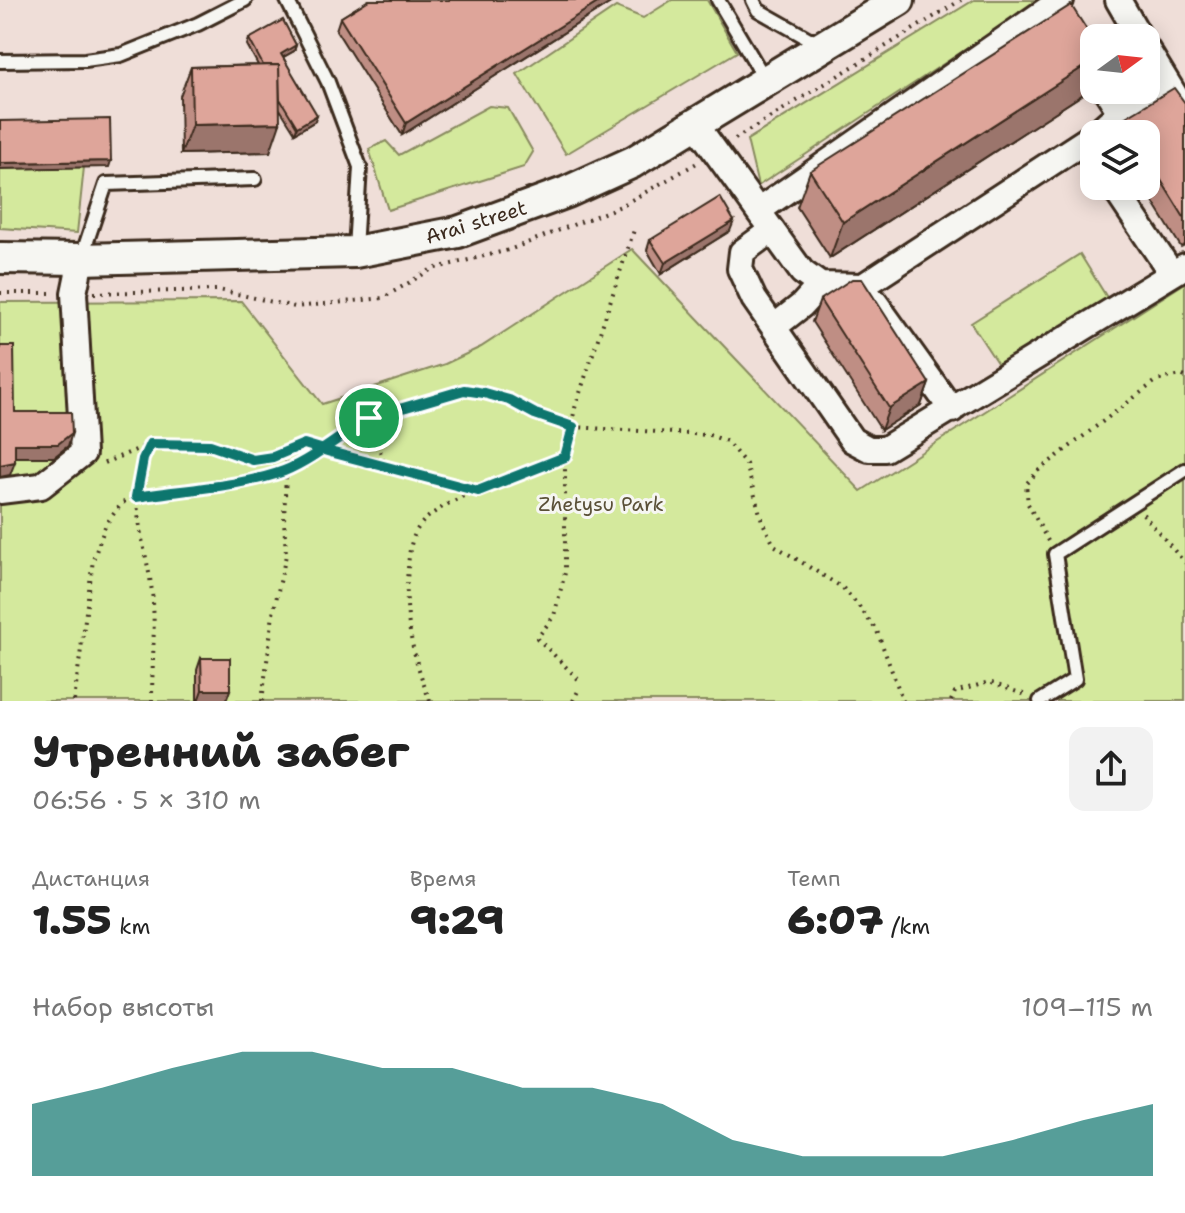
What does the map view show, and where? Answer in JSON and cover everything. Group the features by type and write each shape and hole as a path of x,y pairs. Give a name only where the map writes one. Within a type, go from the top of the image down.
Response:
{"street":[{"name":"Arai street","path":"0,258 355,252 458,232 567,192 633,162 697,126 899,0"},
{"path":"1118,0 1132,24"},
{"path":"1069,31 1055,2 765,221 742,252 740,269 754,299 852,440 869,449 885,449 1178,270 1124,200"},
{"path":"1160,72 1185,112"},
{"path":"1113,120 1163,77"},
{"path":"1115,104 1120,112"},
{"path":"697,126 802,272 820,285 863,286 1080,150"},
{"path":"0,491 41,486 83,453 74,293 81,259"},
{"path":"774,327 802,305 820,285"},
{"path":"863,286 952,410"}],"lane":[{"path":"0,61 85,60 121,55 198,24 245,0"},
{"path":"287,0 328,82 360,167 355,252"},
{"path":"718,0 766,81"},
{"path":"753,0 758,10 823,47"},
{"path":"81,259 106,184 255,179"},
{"path":"1040,701 1075,679 1055,554 1185,470"}],"path":[{"path":"578,679 537,638 554,616 565,573 565,457 575,408 634,230"},
{"path":"0,293 219,290 295,307 383,298 432,269 465,261"},
{"path":"1055,554 1028,504 1026,484 1039,470 1156,381 1181,375 1185,377"},
{"path":"366,389 369,418 385,466"},
{"path":"74,701 93,560 106,524 122,503 136,497 264,477 287,470 369,418 464,390 509,400 535,414 573,427 680,431 726,441 746,464 762,521 774,545 843,588 858,605 877,631 903,701"},
{"path":"150,444 143,459 136,497 153,603 152,701"},
{"path":"83,453 100,464 150,444 210,445 253,460 273,457 304,444 478,491"},
{"path":"262,701 275,603 286,555 287,451"},
{"path":"430,701 413,654 407,623 405,596 409,554 415,532 426,519 448,504 565,457"},
{"path":"1134,503 1185,563"},
{"path":"951,701 955,692 989,682 1040,701"},
{"path":"573,701 580,687"}],"green space":[{"path":"672,0 707,0 737,52 566,154 517,74 616,7 643,18"},
{"path":"974,0 1034,0 1036,3 758,186 747,140"},
{"path":"489,106 508,108 533,152 524,167 388,210 369,149 386,141 399,155"},
{"path":"84,167 77,233 0,228 0,169"},
{"name":"Zhetysu Park","path":"632,249 861,491 1185,283 1185,701 0,701 0,302 241,301 322,404 445,364 481,347"},
{"path":"1080,254 1111,304 1003,372 971,323"}],"building":[{"path":"369,0 602,0 406,123 340,18"},
{"path":"1071,5 1083,24 1080,24 1080,69 843,222 810,171"},
{"path":"283,20 296,45 281,54 317,115 297,127 280,99 279,65 263,65 249,39"},
{"path":"279,65 280,123 192,125 191,67"},
{"path":"1174,88 1185,103 1185,219 1160,179 1160,120 1121,120 1147,104 1160,104 1160,96"},
{"path":"110,119 111,161 0,163 0,121"},
{"path":"720,197 734,221 665,263 650,240"},
{"path":"852,279 862,279 929,383 889,408 820,300"},
{"path":"0,346 14,346 15,412 71,412 72,433 58,444 15,444 15,462 0,465"},
{"path":"201,658 230,658 230,690 202,690"}],"route":[{"path":"369,418 320,449 287,470 264,477 136,497 143,459 150,444 210,445 253,460 273,457 304,444 320,449 334,453 478,491 565,457 573,427 535,414 509,400 464,390 369,418"}]}
